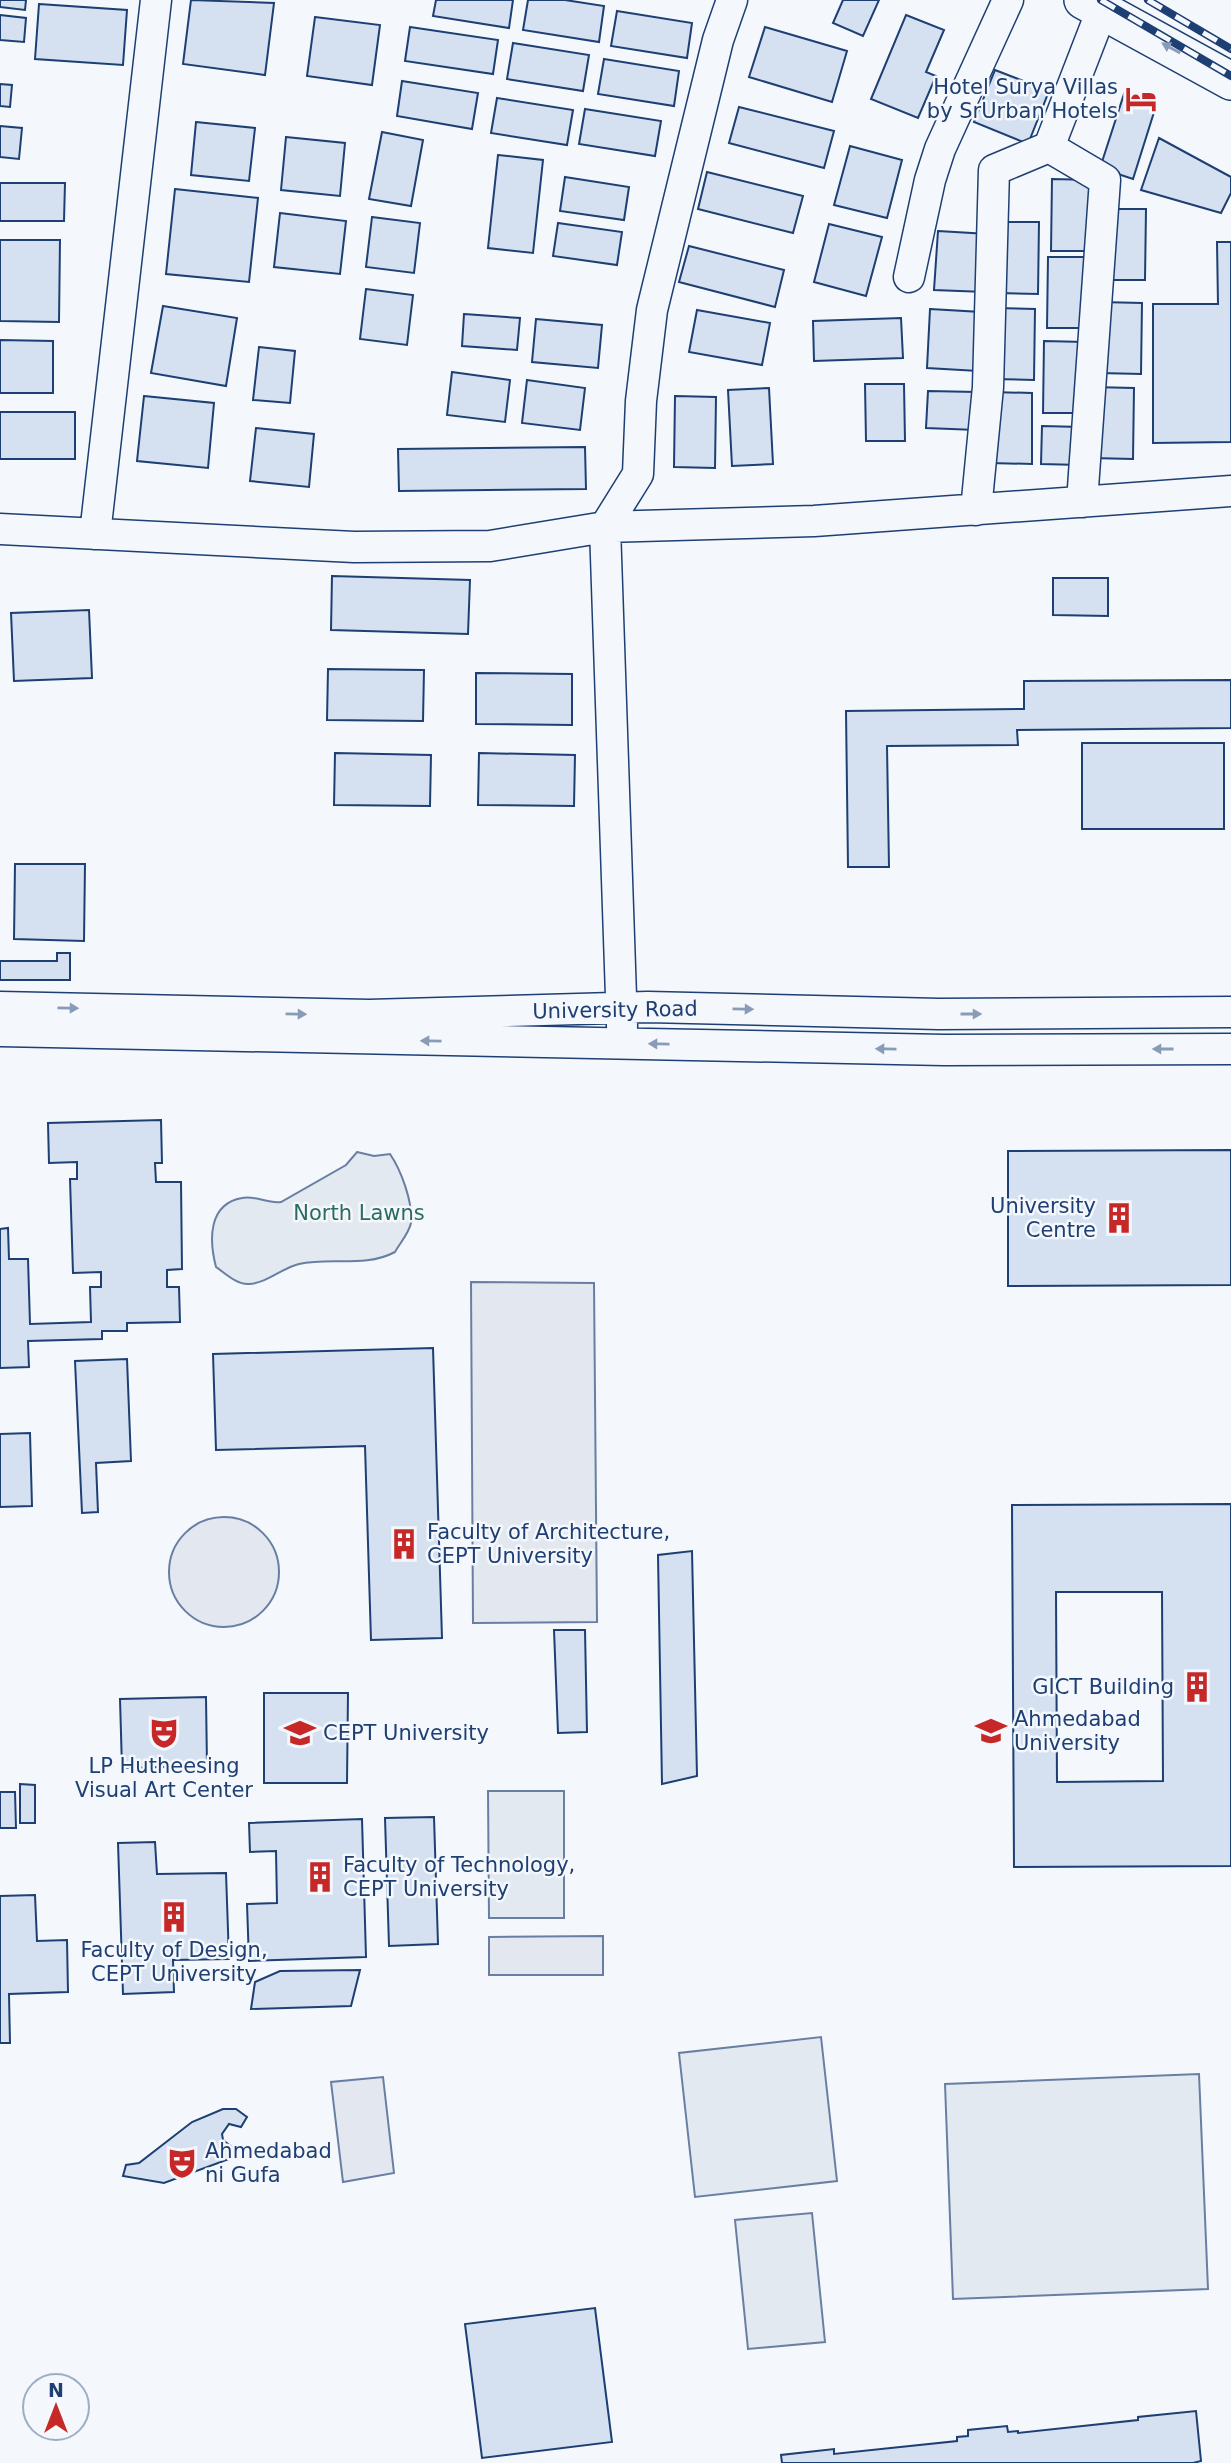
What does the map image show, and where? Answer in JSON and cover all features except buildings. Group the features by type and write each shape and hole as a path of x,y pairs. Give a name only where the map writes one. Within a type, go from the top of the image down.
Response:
{"main road":[{"path":"1106,3 1231,53"},
{"path":"1106,3 1231,81"}],"street":[{"path":"95,534 156,0"},
{"path":"623,1043 605,527 638,474 641,401 652,310 718,40 732,0"},
{"path":"909,276 930,180 940,149 1008,0"},
{"path":"976,510 988,387 994,170 1049,147 1106,3"},
{"path":"1049,147 1105,180 1082,502"},
{"path":"0,529 355,547 489,546 605,527 814,521 1231,491"},
{"name":"University Road","path":"0,1007 369,1015 622,1008 939,1014 1231,1012"},
{"name":"University Road","path":"0,1031 944,1050 1231,1049"}],"green space":[{"name":"North Lawns","path":"357,1152 374,1156 390,1154 402,1177 410,1206 411,1223 395,1252 372,1260 299,1264 249,1284 236,1281 216,1267 212,1235 217,1215 223,1208 231,1202 247,1197 281,1202 346,1165"},
{"path":"488,1791 564,1791 564,1918 489,1918"},
{"path":"821,2037 837,2181 695,2197 679,2053"},
{"path":"1199,2074 1208,2289 953,2299 945,2084"},
{"path":"812,2213 825,2342 748,2349 735,2220"}],"shaded area":[{"path":"471,1282 594,1283 597,1622 473,1623"},
{"path":"224,1517 245,1521 263,1533 275,1551 279,1572 275,1593 263,1611 245,1623 224,1627 203,1623 185,1611 173,1593 169,1572 173,1551 185,1533 203,1521"},
{"path":"603,1936 603,1975 489,1975 489,1937"},
{"path":"383,2077 394,2173 343,2182 331,2082"}],"railway":[{"path":"1101,0 1231,76"},
{"path":"1148,0 1231,49"}],"place":[{"name":"Hotel Surya Villas by SrUrban Hotels","path":"1141,99"},
{"name":"University Centre","path":"1119,1218"},
{"name":"Faculty of Architecture, CEPT University","path":"404,1544"},
{"name":"GICT Building","path":"1197,1687"},
{"name":"Ahmedabad University","path":"991,1731"},
{"name":"LP Hutheesing Visual Art Center","path":"164,1733"},
{"name":"CEPT University","path":"300,1733"},
{"name":"Faculty of Technology, CEPT University","path":"320,1877"},
{"name":"Faculty of Design, CEPT University","path":"174,1917"},
{"name":"Ahmedabad ni Gufa","path":"182,2163"}]}
